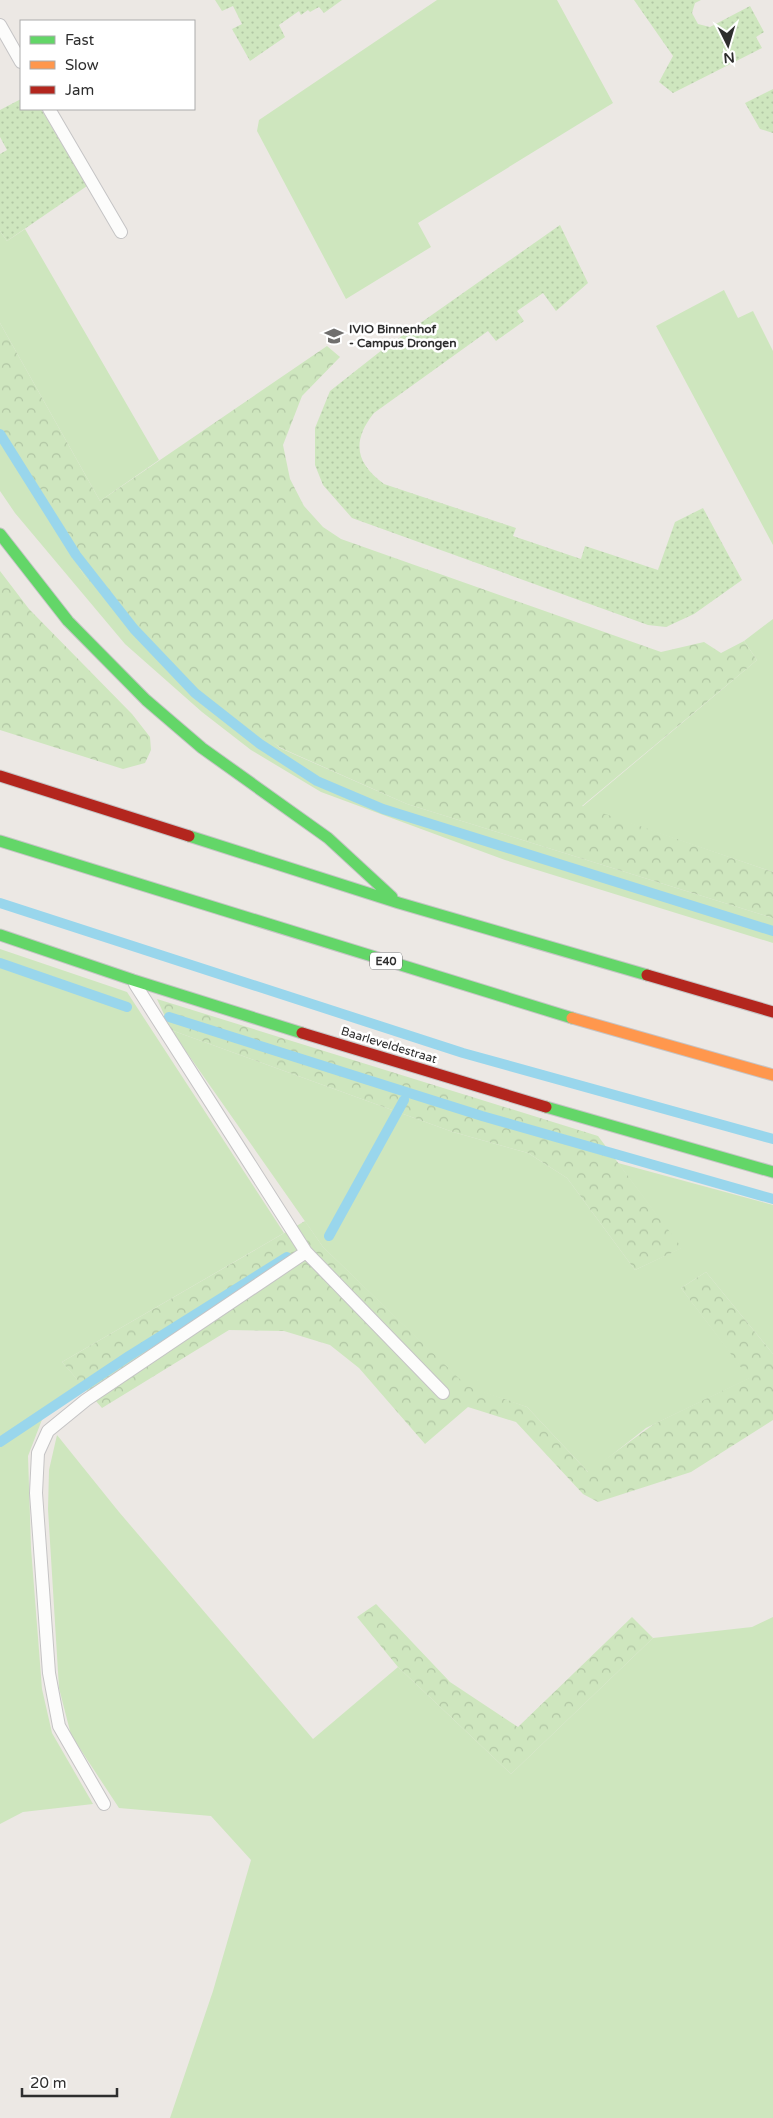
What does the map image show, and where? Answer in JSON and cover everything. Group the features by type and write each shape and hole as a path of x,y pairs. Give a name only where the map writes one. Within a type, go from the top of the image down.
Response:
{"main road":[{"path":"0,534 31,578 130,686 202,747 328,838 399,903"},
{"path":"0,776 399,903 773,1012"},
{"name":"E40","path":"0,842 567,1017 773,1075"},
{"name":"Baarleveldestraat","path":"0,935 133,980 446,1078 773,1172"}],"lane":[{"path":"0,26 20,60"},
{"path":"50,110 121,232"},
{"path":"133,980 306,1252 443,1393"},
{"path":"104,1804 59,1726 49,1673 36,1494 38,1453 48,1431 86,1400 306,1252"}],"green space":[{"path":"215,0 342,0 324,13 319,7 310,12 308,10 301,15 299,11 279,25 285,37 250,61 232,29 242,24 233,6 222,11"},
{"path":"437,0 557,0 613,103 418,223 431,247 346,299 257,131 259,120"},
{"path":"634,0 701,0 695,3 692,13 698,24 710,27 750,6 764,32 756,37 762,48 673,93 659,82 673,56"},
{"path":"773,89 773,133 760,129 745,103"},
{"path":"20,100 20,110 42,110 87,186 7,241 0,231 0,154 7,150 0,137 0,110"},
{"path":"560,225 588,283 556,311 543,293 517,311 524,321 496,341 488,331 374,413 362,433 360,452 362,460 367,468 384,484 516,528 513,536 581,559 585,546 658,570 675,522 703,508 742,580 694,614 666,627 648,625 352,518 323,485 315,465 315,428 330,391 382,350"},
{"path":"25,229 159,460 100,501 0,323 0,231 7,241"},
{"path":"724,290 738,318 753,311 773,351 773,545 656,326"},
{"path":"0,323 100,501 327,346 340,357 302,396 283,445 290,479 304,506 323,527 341,539 661,652 704,642 721,653 744,641 757,660 582,806 773,872 773,918 407,804 281,748 166,668 85,577 0,435"},
{"path":"0,435 85,577 280,748 407,804 773,918 773,943 505,860 321,792 251,750 202,712 125,644 15,513 0,491"},
{"path":"0,571 29,609 132,714 150,737 151,750 145,763 123,769 0,730"},
{"path":"773,619 773,872 582,807 757,660 744,641"},
{"path":"0,949 127,992 284,1233 62,1362 85,1388 43,1417 28,1456 31,1548 42,1689 52,1733 93,1804 23,1812 0,1824"},
{"path":"157,999 598,1136 682,1248 635,1270 567,1178 528,1153 453,1132 171,1030"},
{"path":"171,1030 453,1132 528,1153 567,1178 635,1270 681,1248 618,1163 773,1205 773,1354 706,1272 681,1288 750,1378 646,1428 589,1473 527,1407 467,1387 323,1247"},
{"path":"305,1221 323,1247 467,1386 527,1407 588,1472 654,1424 749,1378 681,1288 706,1272 773,1354 773,1420 691,1472 598,1502 583,1494 516,1422 468,1407 425,1444 359,1368 330,1345 284,1331 229,1330 102,1408 62,1362"},
{"path":"57,1435 119,1512 313,1739 398,1667 511,1774 653,1638 752,1627 773,1617 773,2118 170,2118 213,1991 251,1860 211,1816 119,1808 71,1735 59,1688 48,1509 49,1470"},
{"path":"376,1604 450,1682 518,1727 632,1617 653,1638 511,1774 398,1667 357,1617"}],"waterway":[{"path":"0,434 76,555 134,629 195,693 260,744 317,781 383,809 773,931"},
{"path":"0,903 463,1053 773,1139"},
{"path":"0,963 127,1007"},
{"path":"169,1017 482,1116 773,1199"},
{"path":"329,1236 404,1100"},
{"path":"0,1442 129,1356 287,1257"}],"traffic: fast":[{"path":"0,534 68,621 146,700 202,748 328,838 392,897"},
{"path":"189,836 399,903 647,975"},
{"path":"0,841 572,1018"},
{"path":"0,935 133,980 302,1033"},
{"path":"546,1107 773,1172"}],"traffic: slow":[{"path":"572,1018 773,1075"}],"traffic: jam":[{"path":"0,776 189,836"},
{"path":"647,975 773,1012"},
{"path":"302,1033 546,1107"}],"place":[{"name":"IVIO Binnenhof - Campus Drongen","path":"334,336"}]}
